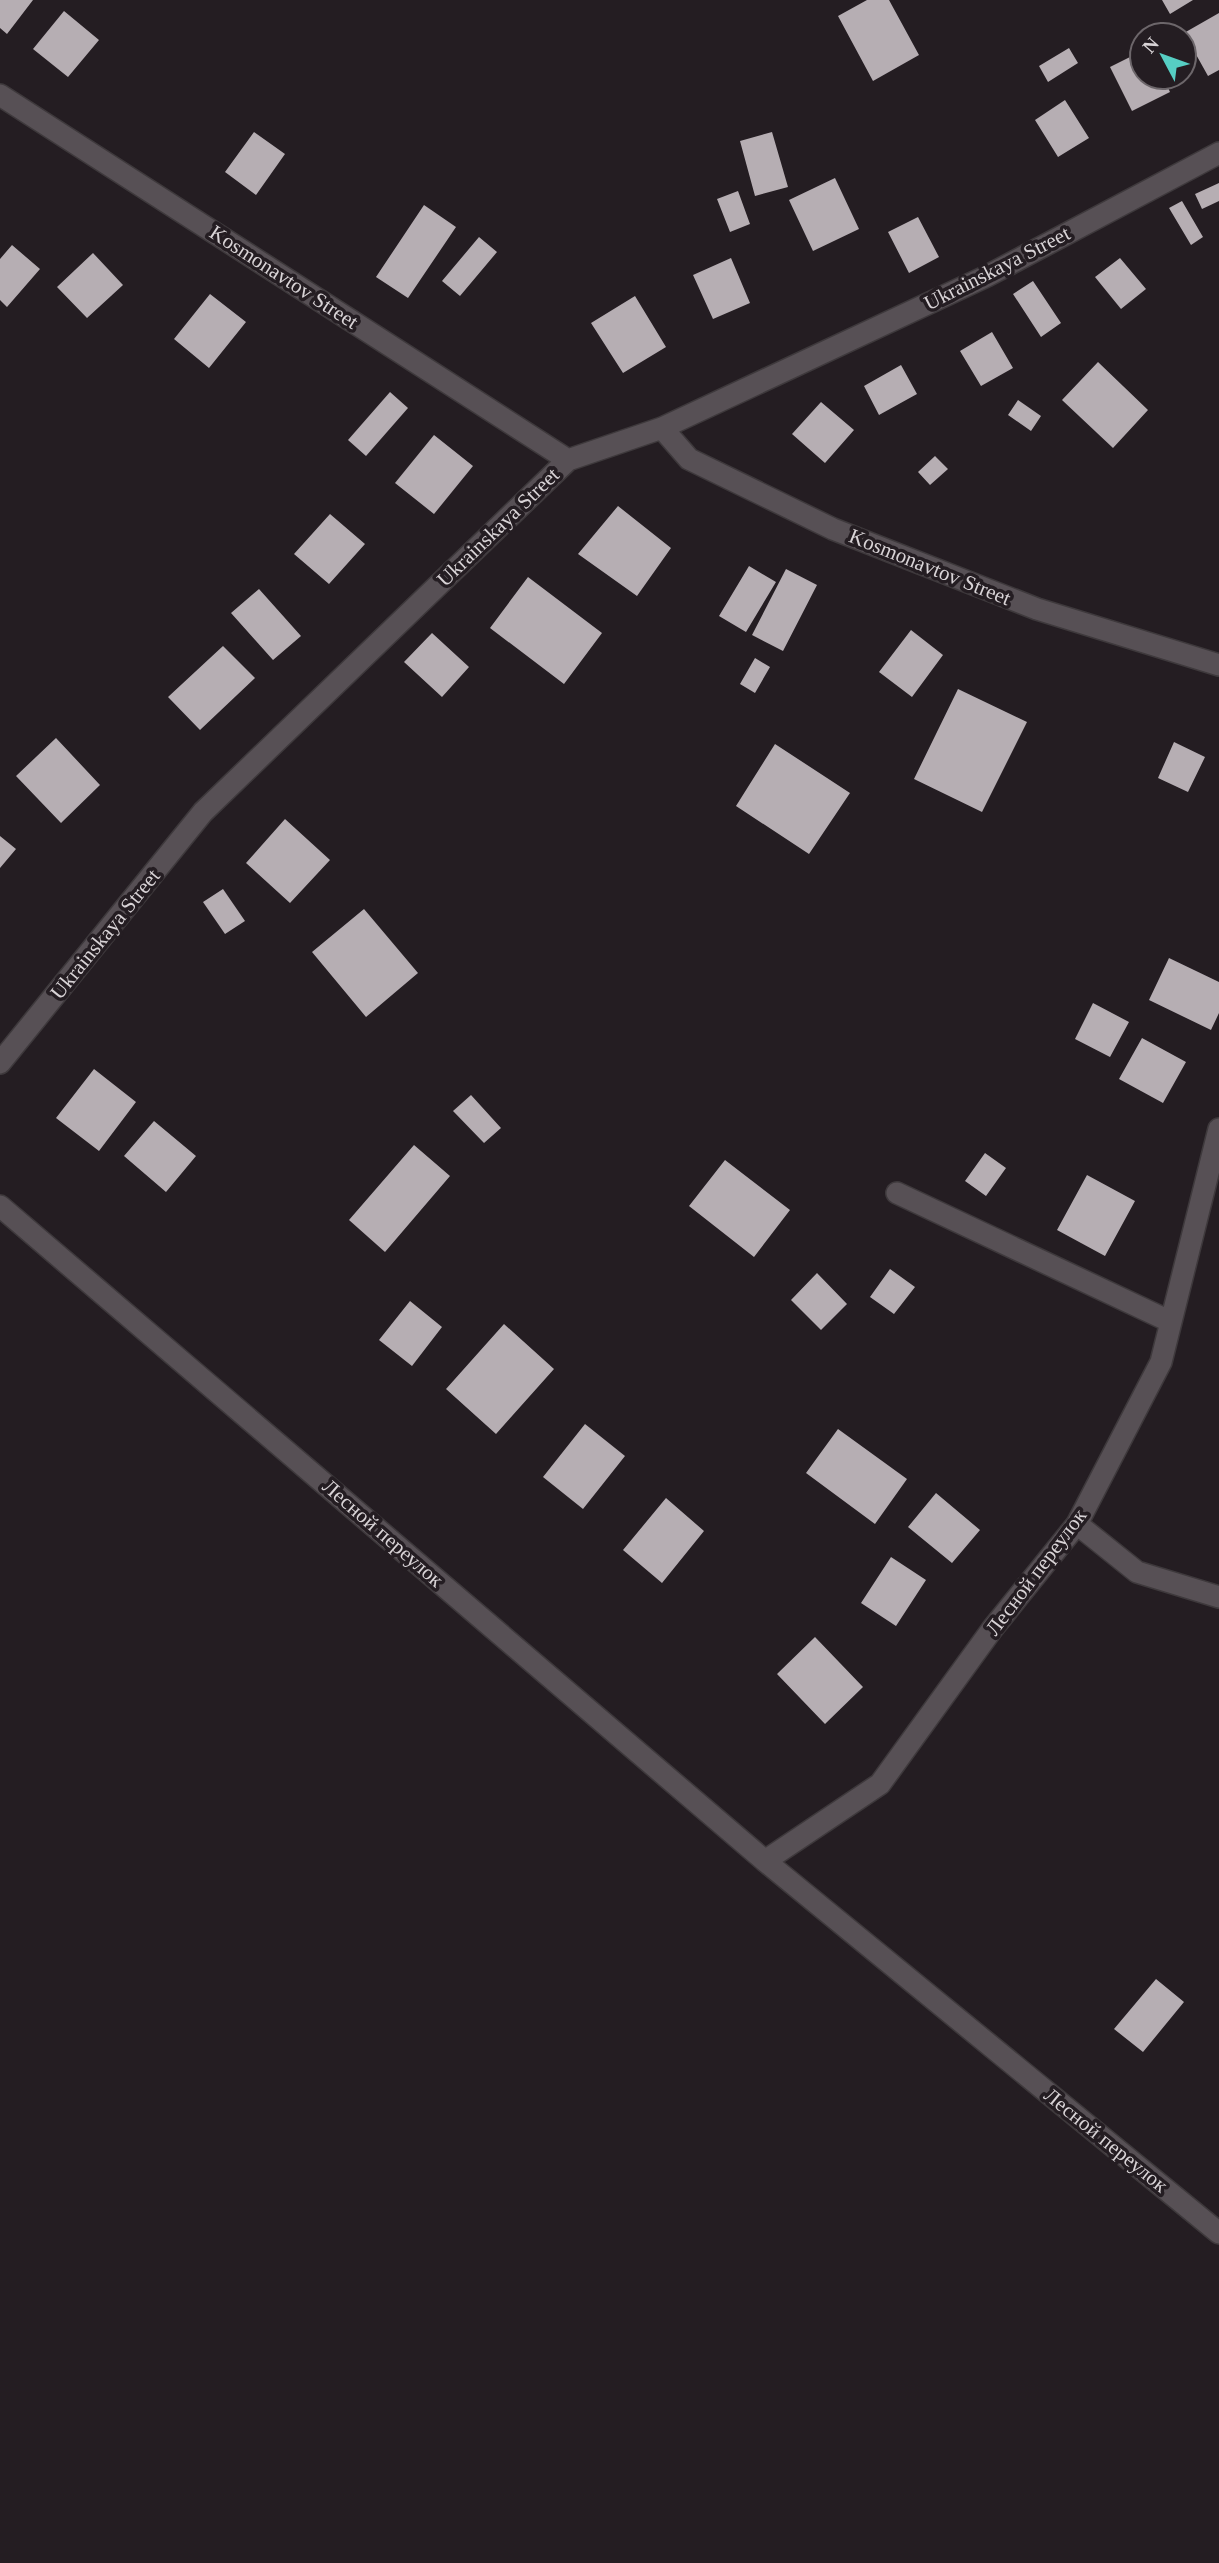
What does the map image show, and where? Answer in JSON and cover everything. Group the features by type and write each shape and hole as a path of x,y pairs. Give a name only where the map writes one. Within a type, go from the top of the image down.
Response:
{"street":[{"name":"Kosmonavtov Street","path":"0,94 568,460"},
{"name":"Ukrainskaya Street","path":"0,1063 203,812 568,460 662,428 987,276 1219,153"},
{"name":"Kosmonavtov Street","path":"662,428 690,459 833,529 1037,609 1219,665"},
{"name":"Лесной переулок","path":"765,1861 880,1784 993,1628 1077,1524 1161,1362 1169,1321 1219,1129"},
{"path":"897,1194 1169,1321"},
{"name":"Лесной переулок","path":"0,1206 765,1861 1219,2233"},
{"path":"1077,1524 1137,1572 1219,1597"}],"building":[{"path":"0,0 33,0 7,34 0,28"},
{"path":"867,0 889,0 919,55 873,81 838,16"},
{"path":"1162,0 1193,0 1170,14"},
{"path":"64,11 99,40 68,77 33,49"},
{"path":"1219,13 1219,70 1208,76 1198,58 1198,25"},
{"path":"1069,48 1078,63 1048,82 1039,66"},
{"path":"1128,58 1128,91 1170,92 1132,111 1110,67"},
{"path":"1065,100 1089,138 1058,157 1035,120"},
{"path":"254,132 285,154 256,195 225,172"},
{"path":"772,132 788,187 755,196 740,141"},
{"path":"835,178 859,229 813,251 789,200"},
{"path":"1219,183 1219,201 1202,209 1195,194"},
{"path":"738,191 750,224 730,232 717,199"},
{"path":"1182,201 1203,237 1191,245 1169,208"},
{"path":"424,205 456,227 408,298 376,277"},
{"path":"918,217 939,257 909,273 888,232"},
{"path":"479,237 497,252 460,296 442,281"},
{"path":"12,245 40,269 7,307 0,300 0,259"},
{"path":"93,253 123,285 87,318 57,287"},
{"path":"731,258 750,303 713,319 693,275"},
{"path":"1120,258 1146,289 1121,309 1095,277"},
{"path":"1033,281 1061,323 1041,337 1013,294"},
{"path":"210,294 246,322 209,368 174,339"},
{"path":"635,296 666,347 623,373 591,323"},
{"path":"992,332 1013,368 981,386 960,351"},
{"path":"1098,362 1148,410 1113,448 1062,400"},
{"path":"901,365 917,394 879,415 864,386"},
{"path":"390,392 408,408 366,456 348,440"},
{"path":"1018,400 1041,416 1031,431 1008,415"},
{"path":"821,402 854,430 825,463 792,434"},
{"path":"434,435 473,466 434,514 395,483"},
{"path":"935,456 948,469 930,485 918,472"},
{"path":"618,506 671,548 637,596 578,554"},
{"path":"330,514 365,544 329,584 294,554"},
{"path":"749,566 776,582 746,632 719,616"},
{"path":"786,569 817,585 783,651 752,635"},
{"path":"528,577 602,633 564,684 490,628"},
{"path":"259,589 301,636 273,660 231,613"},
{"path":"911,630 943,655 912,697 879,672"},
{"path":"432,633 469,667 442,697 404,662"},
{"path":"223,646 255,678 200,730 168,697"},
{"path":"755,658 770,667 755,693 740,684"},
{"path":"958,689 1027,722 982,812 914,779"},
{"path":"56,738 100,785 61,823 16,776"},
{"path":"1174,742 1205,757 1188,792 1158,778"},
{"path":"775,744 850,793 809,854 736,806"},
{"path":"285,819 330,860 290,903 246,863"},
{"path":"0,836 16,849 0,868"},
{"path":"223,889 245,921 225,934 203,902"},
{"path":"364,909 418,973 366,1017 312,952"},
{"path":"1169,958 1219,982 1219,1013 1211,1030 1149,1000"},
{"path":"1093,1003 1129,1022 1110,1057 1075,1039"},
{"path":"1142,1038 1186,1062 1163,1103 1119,1079"},
{"path":"94,1069 136,1102 99,1151 56,1118"},
{"path":"471,1095 501,1128 484,1143 453,1111"},
{"path":"154,1121 196,1156 166,1192 124,1156"},
{"path":"414,1145 450,1176 385,1252 349,1220"},
{"path":"985,1153 1006,1168 986,1196 965,1181"},
{"path":"725,1160 790,1210 754,1257 689,1206"},
{"path":"1087,1175 1135,1201 1105,1256 1057,1230"},
{"path":"890,1269 915,1287 894,1314 870,1297"},
{"path":"817,1273 847,1304 821,1330 791,1300"},
{"path":"410,1301 442,1327 412,1366 379,1340"},
{"path":"504,1324 554,1369 496,1434 446,1389"},
{"path":"585,1424 625,1456 583,1509 543,1477"},
{"path":"838,1429 907,1479 875,1524 806,1473"},
{"path":"936,1493 980,1530 952,1563 908,1527"},
{"path":"666,1498 704,1531 662,1583 623,1550"},
{"path":"891,1557 926,1580 896,1626 861,1603"},
{"path":"815,1637 863,1687 825,1724 777,1674"},
{"path":"1156,1979 1184,2002 1143,2052 1114,2029"}]}
